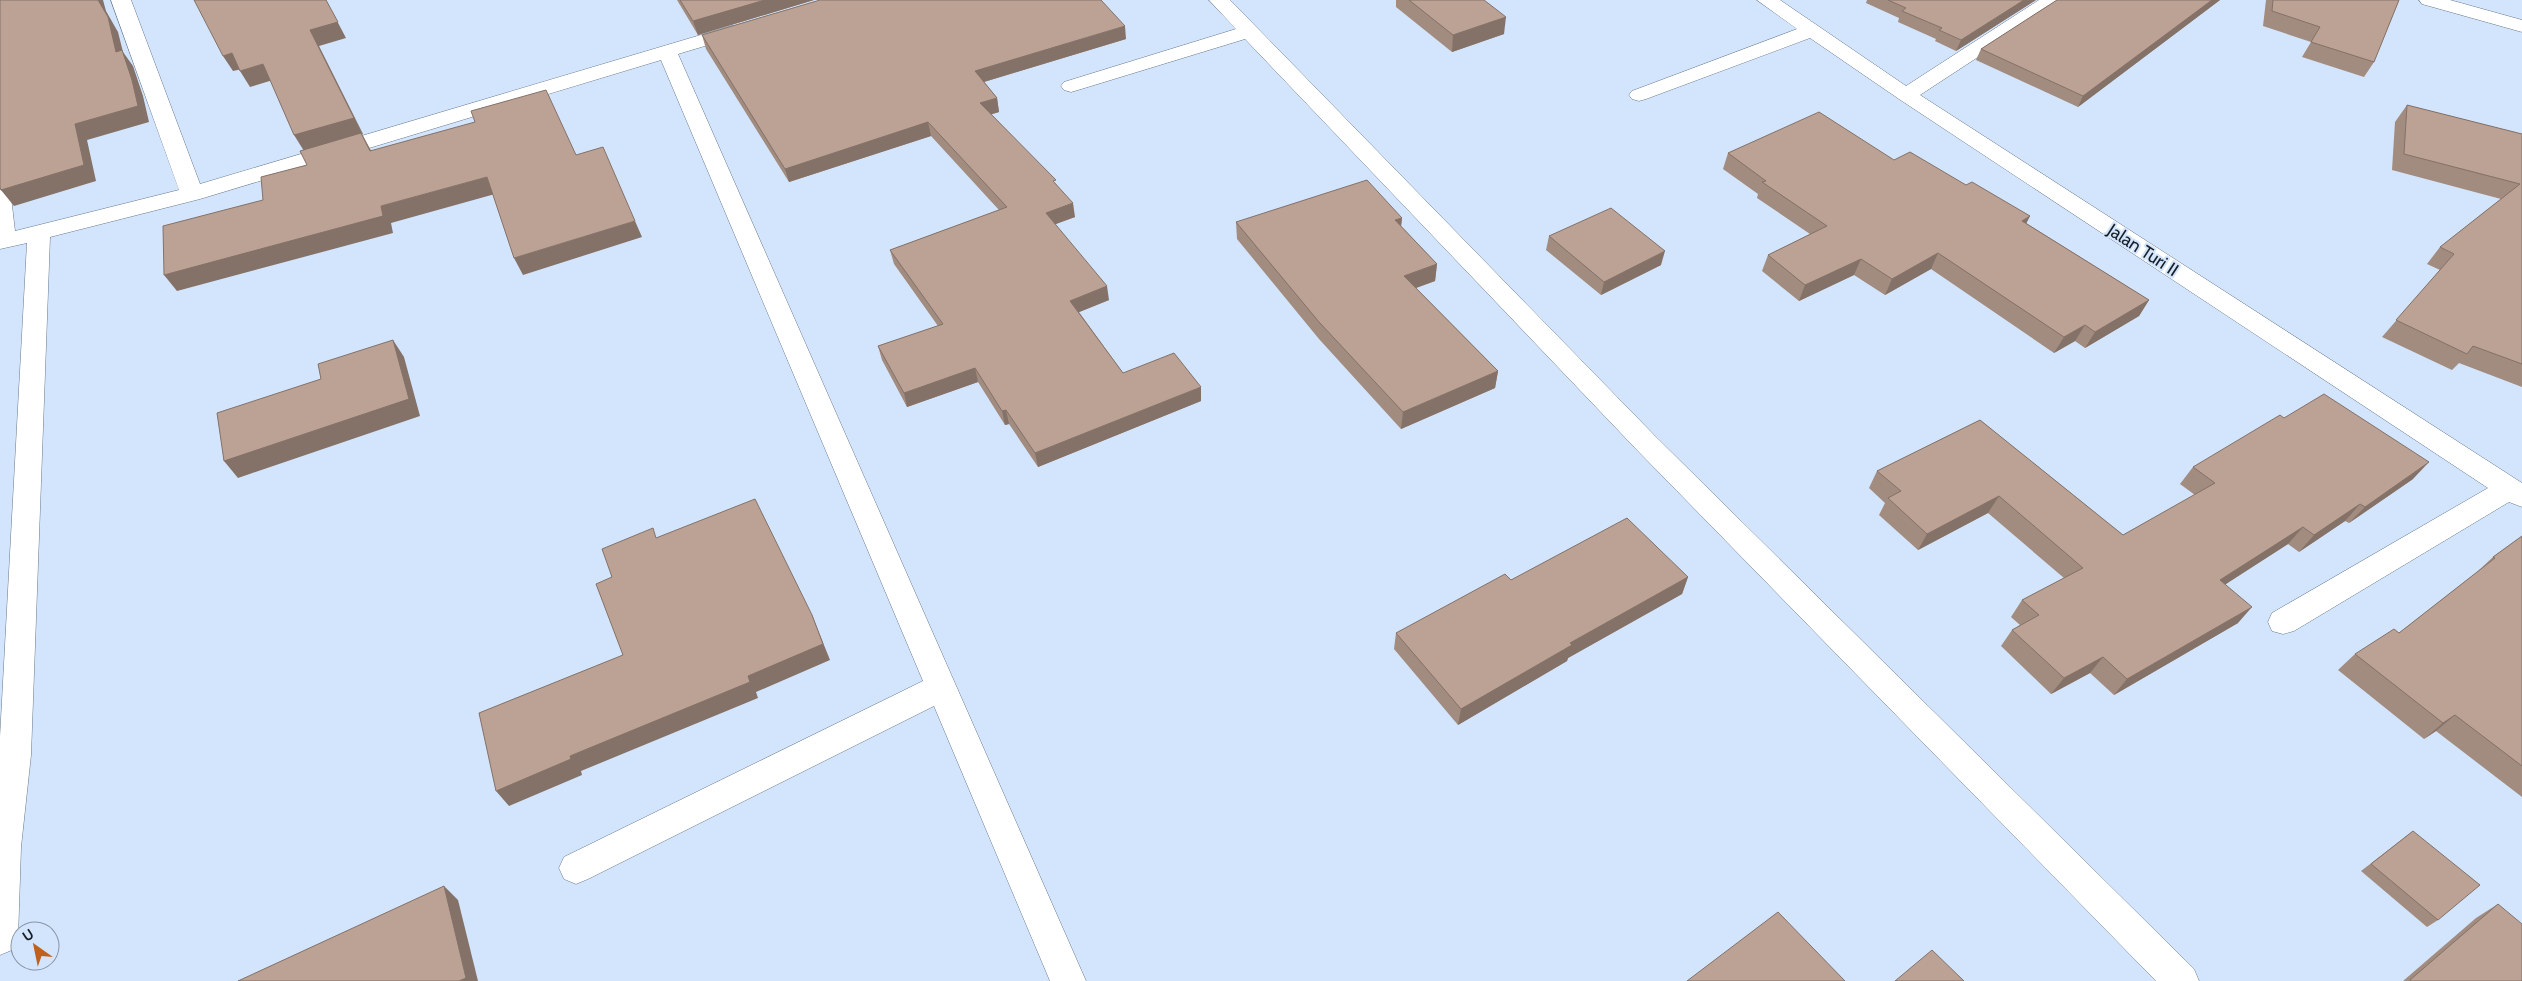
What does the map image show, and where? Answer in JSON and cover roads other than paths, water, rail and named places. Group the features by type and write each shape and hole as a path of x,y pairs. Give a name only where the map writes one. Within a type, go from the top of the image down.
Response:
{"street":[{"path":"122,0 192,194"},
{"path":"1219,0 1646,443 2181,981"},
{"path":"1906,95 2052,0"},
{"path":"2429,0 2522,26"},
{"name":"Jalan Turi II","path":"1775,2 1811,31 1906,95 2515,493"},
{"path":"0,197 2,241 192,194 758,24"},
{"path":"1071,86 1249,31"},
{"path":"1639,95 1811,31"},
{"path":"666,51 1068,981"},
{"path":"0,938 2,848 15,755 39,232"},
{"path":"2283,622 2515,493"},
{"path":"576,868 940,688"}]}
